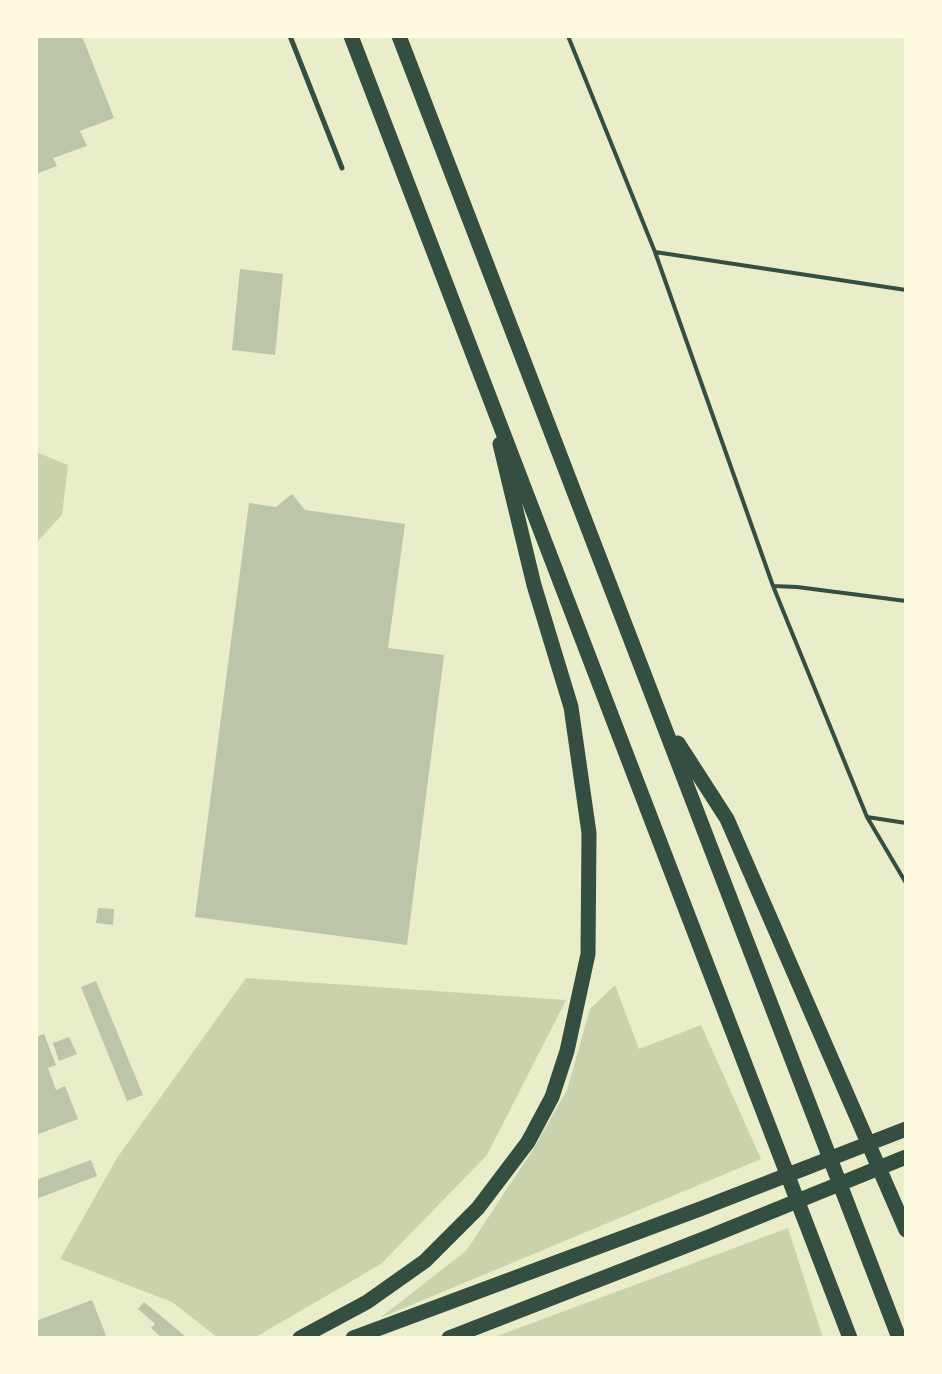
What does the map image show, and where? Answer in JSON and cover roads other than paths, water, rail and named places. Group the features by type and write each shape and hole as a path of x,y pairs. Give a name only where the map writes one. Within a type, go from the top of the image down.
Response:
{"highway":[{"path":"350,36 486,384 850,1338"},
{"path":"399,36 899,1338"},
{"path":"300,1338 367,1302 425,1261 478,1208 522,1150 552,1097 567,1051 588,954 589,833 571,707 534,585 486,384"},
{"path":"661,716 727,819 906,1230"},
{"path":"353,1338 700,1209 906,1129"},
{"path":"449,1338 706,1238 906,1157"}],"street":[{"path":"290,36 342,168"}],"lane":[{"path":"568,36 655,252 773,586 867,817 906,883"},
{"path":"655,252 906,290"},
{"path":"773,586 797,587 906,601"},
{"path":"867,817 906,823"}]}
